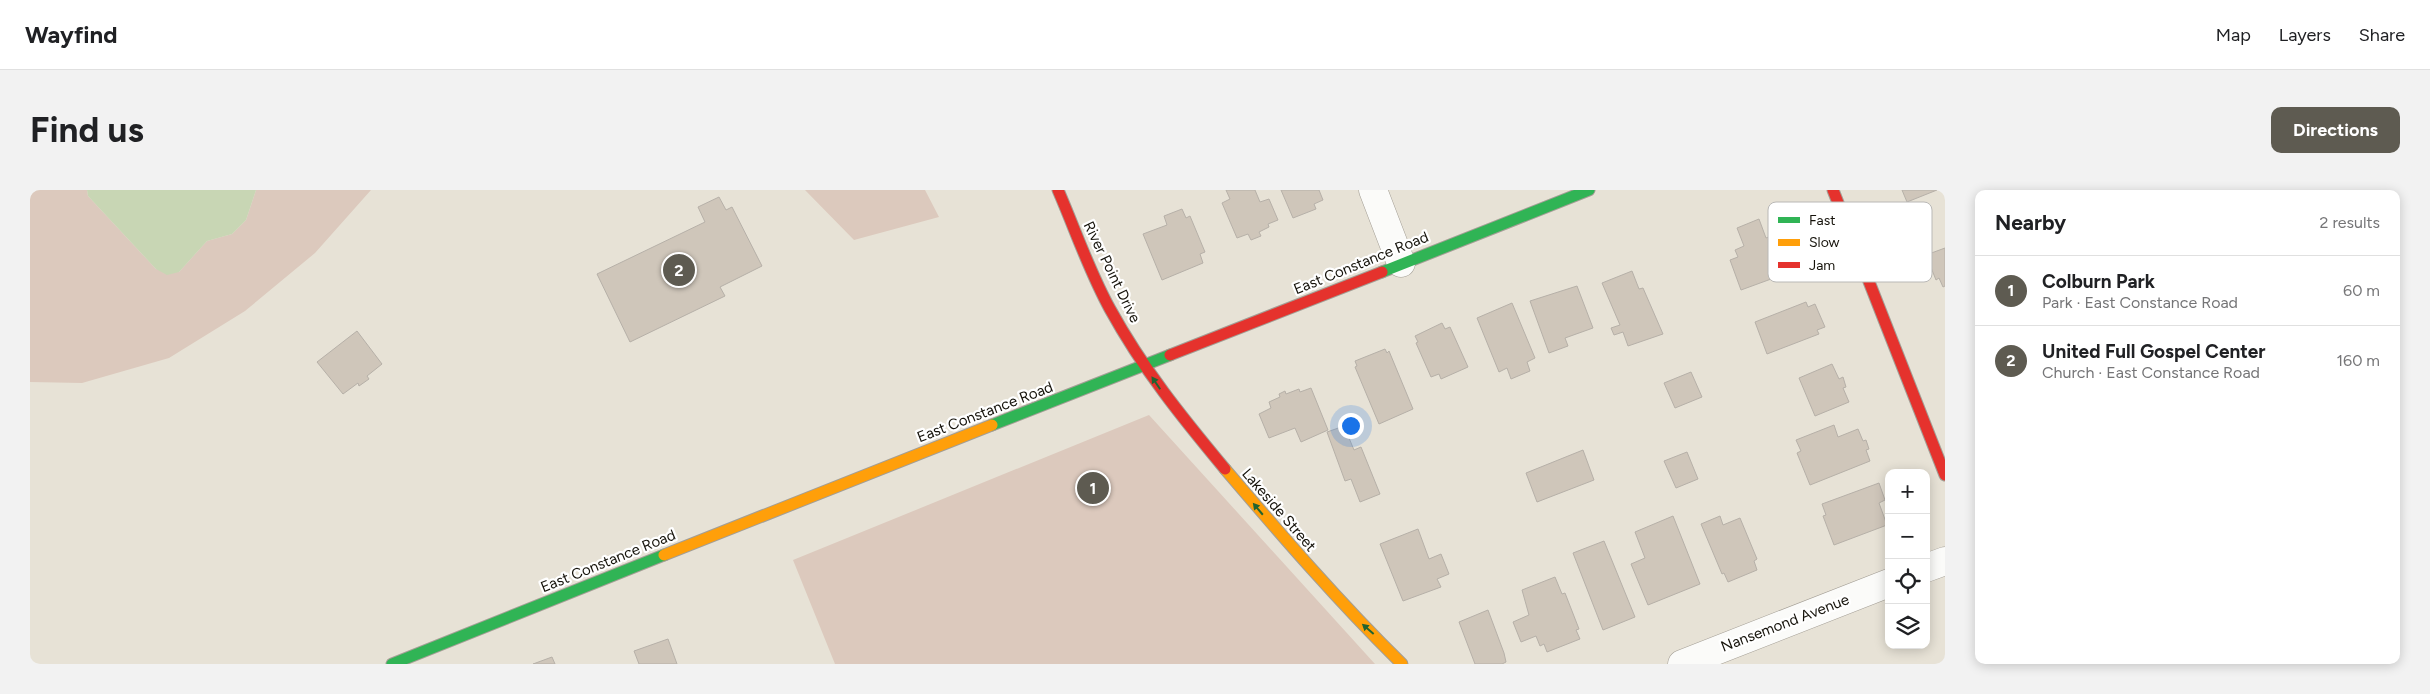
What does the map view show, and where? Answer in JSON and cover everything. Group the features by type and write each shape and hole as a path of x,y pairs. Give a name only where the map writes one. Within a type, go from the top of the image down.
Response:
{"main road":[{"name":"River Point Drive","path":"1058,190 1109,307 1144,366"},
{"name":"East Constance Road","path":"392,664 421,659 1144,366 1589,190"},
{"path":"1833,190 1838,202"},
{"path":"1869,282 1945,475"},
{"name":"Lakeside Street","path":"1144,366 1171,406 1282,537 1357,620 1402,664"}],"street":[{"path":"1373,190 1401,264"},
{"path":"1930,567 1945,561"},
{"name":"Nansemond Avenue","path":"1682,664 1885,585"}],"shaded area":[{"path":"30,190 87,190 88,196 156,269 179,272 207,241 232,234 246,220 256,190 371,190 315,253 245,311 169,358 82,383 30,382"},
{"path":"87,190 256,190 246,220 232,234 207,241 179,272 167,275 156,269 88,196"},
{"path":"805,190 925,190 939,217 854,240"},
{"path":"1149,415 1375,664 835,664 793,560"}],"building":[{"path":"1226,190 1255,190 1260,202 1269,199 1278,220 1268,224 1269,227 1259,232 1261,236 1251,240 1248,234 1237,238 1222,203 1230,199"},
{"path":"1281,190 1319,190 1323,200 1314,204 1316,209 1293,218"},
{"path":"1902,190 1937,190 1907,202"},
{"path":"719,197 726,210 732,207 762,266 720,287 725,296 630,342 597,274 705,222 698,207"},
{"path":"1182,209 1186,218 1190,216 1205,252 1200,254 1203,263 1162,280 1143,234 1167,225 1164,216"},
{"path":"1759,219 1766,238 1768,237 1768,280 1741,290 1730,260 1738,257 1735,250 1744,246 1737,228"},
{"path":"1945,248 1945,286 1943,287 1939,278 1936,280 1932,270 1932,253"},
{"path":"1632,271 1639,289 1643,288 1663,334 1628,346 1623,332 1614,335 1611,328 1620,325 1602,283"},
{"path":"1577,286 1593,328 1565,338 1568,346 1549,353 1530,301"},
{"path":"1806,302 1808,307 1815,304 1825,327 1817,330 1819,334 1767,354 1755,322"},
{"path":"1512,303 1535,358 1527,362 1530,371 1511,379 1507,368 1499,372 1477,318"},
{"path":"1442,323 1445,329 1450,327 1468,367 1441,379 1439,374 1431,377 1416,343 1418,342 1415,336"},
{"path":"357,331 382,364 367,376 369,379 359,386 358,383 343,394 317,362"},
{"path":"1385,349 1387,353 1389,351 1413,409 1379,424 1355,367 1357,366 1355,361"},
{"path":"1832,364 1839,379 1843,377 1846,387 1843,388 1849,402 1815,416 1799,378"},
{"path":"1691,372 1702,397 1675,408 1664,383"},
{"path":"1311,388 1328,430 1301,442 1295,428 1269,438 1259,414 1271,408 1269,402 1280,397 1279,394 1285,391 1286,394 1299,389 1300,392"},
{"path":"1834,425 1838,437 1858,429 1863,441 1866,440 1869,449 1866,450 1870,461 1810,485 1797,453 1801,451 1796,440"},
{"path":"1344,426 1354,450 1361,447 1380,494 1360,502 1351,479 1345,481 1327,432"},
{"path":"1583,450 1594,480 1537,502 1526,473"},
{"path":"1687,452 1698,479 1676,488 1664,461"},
{"path":"1879,483 1885,500 1879,503 1885,520 1885,526 1834,545 1823,516 1826,515 1822,504"},
{"path":"1673,516 1700,584 1648,605 1631,564 1645,558 1635,532"},
{"path":"1720,516 1723,525 1740,518 1757,559 1754,561 1757,570 1728,582 1724,573 1722,574 1701,524"},
{"path":"1418,529 1429,559 1441,554 1449,574 1437,579 1441,587 1403,601 1380,544"},
{"path":"1604,541 1635,617 1603,630 1573,553"},
{"path":"1555,577 1562,594 1565,593 1579,629 1576,630 1580,639 1547,652 1544,644 1540,646 1536,636 1521,642 1513,622 1529,615 1522,590"},
{"path":"1488,610 1504,653 1506,662 1502,664 1475,664 1459,622"},
{"path":"668,639 677,664 639,664 634,651"},
{"path":"552,657 555,664 533,664"}],"traffic: fast":[{"path":"1382,272 1589,190"},
{"path":"992,425 1170,355"},
{"path":"392,664 664,555"}],"traffic: slow":[{"path":"664,555 992,425"},
{"path":"1225,469 1333,593 1402,664"}],"traffic: jam":[{"path":"1058,190 1095,280 1123,331 1163,392 1225,469"},
{"path":"1833,190 1838,202"},
{"path":"1170,355 1382,272"},
{"path":"1869,282 1945,475"}],"place":[{"name":"United Full Gospel Center","path":"679,270"},
{"name":"Colburn Park","path":"1093,488"}]}
